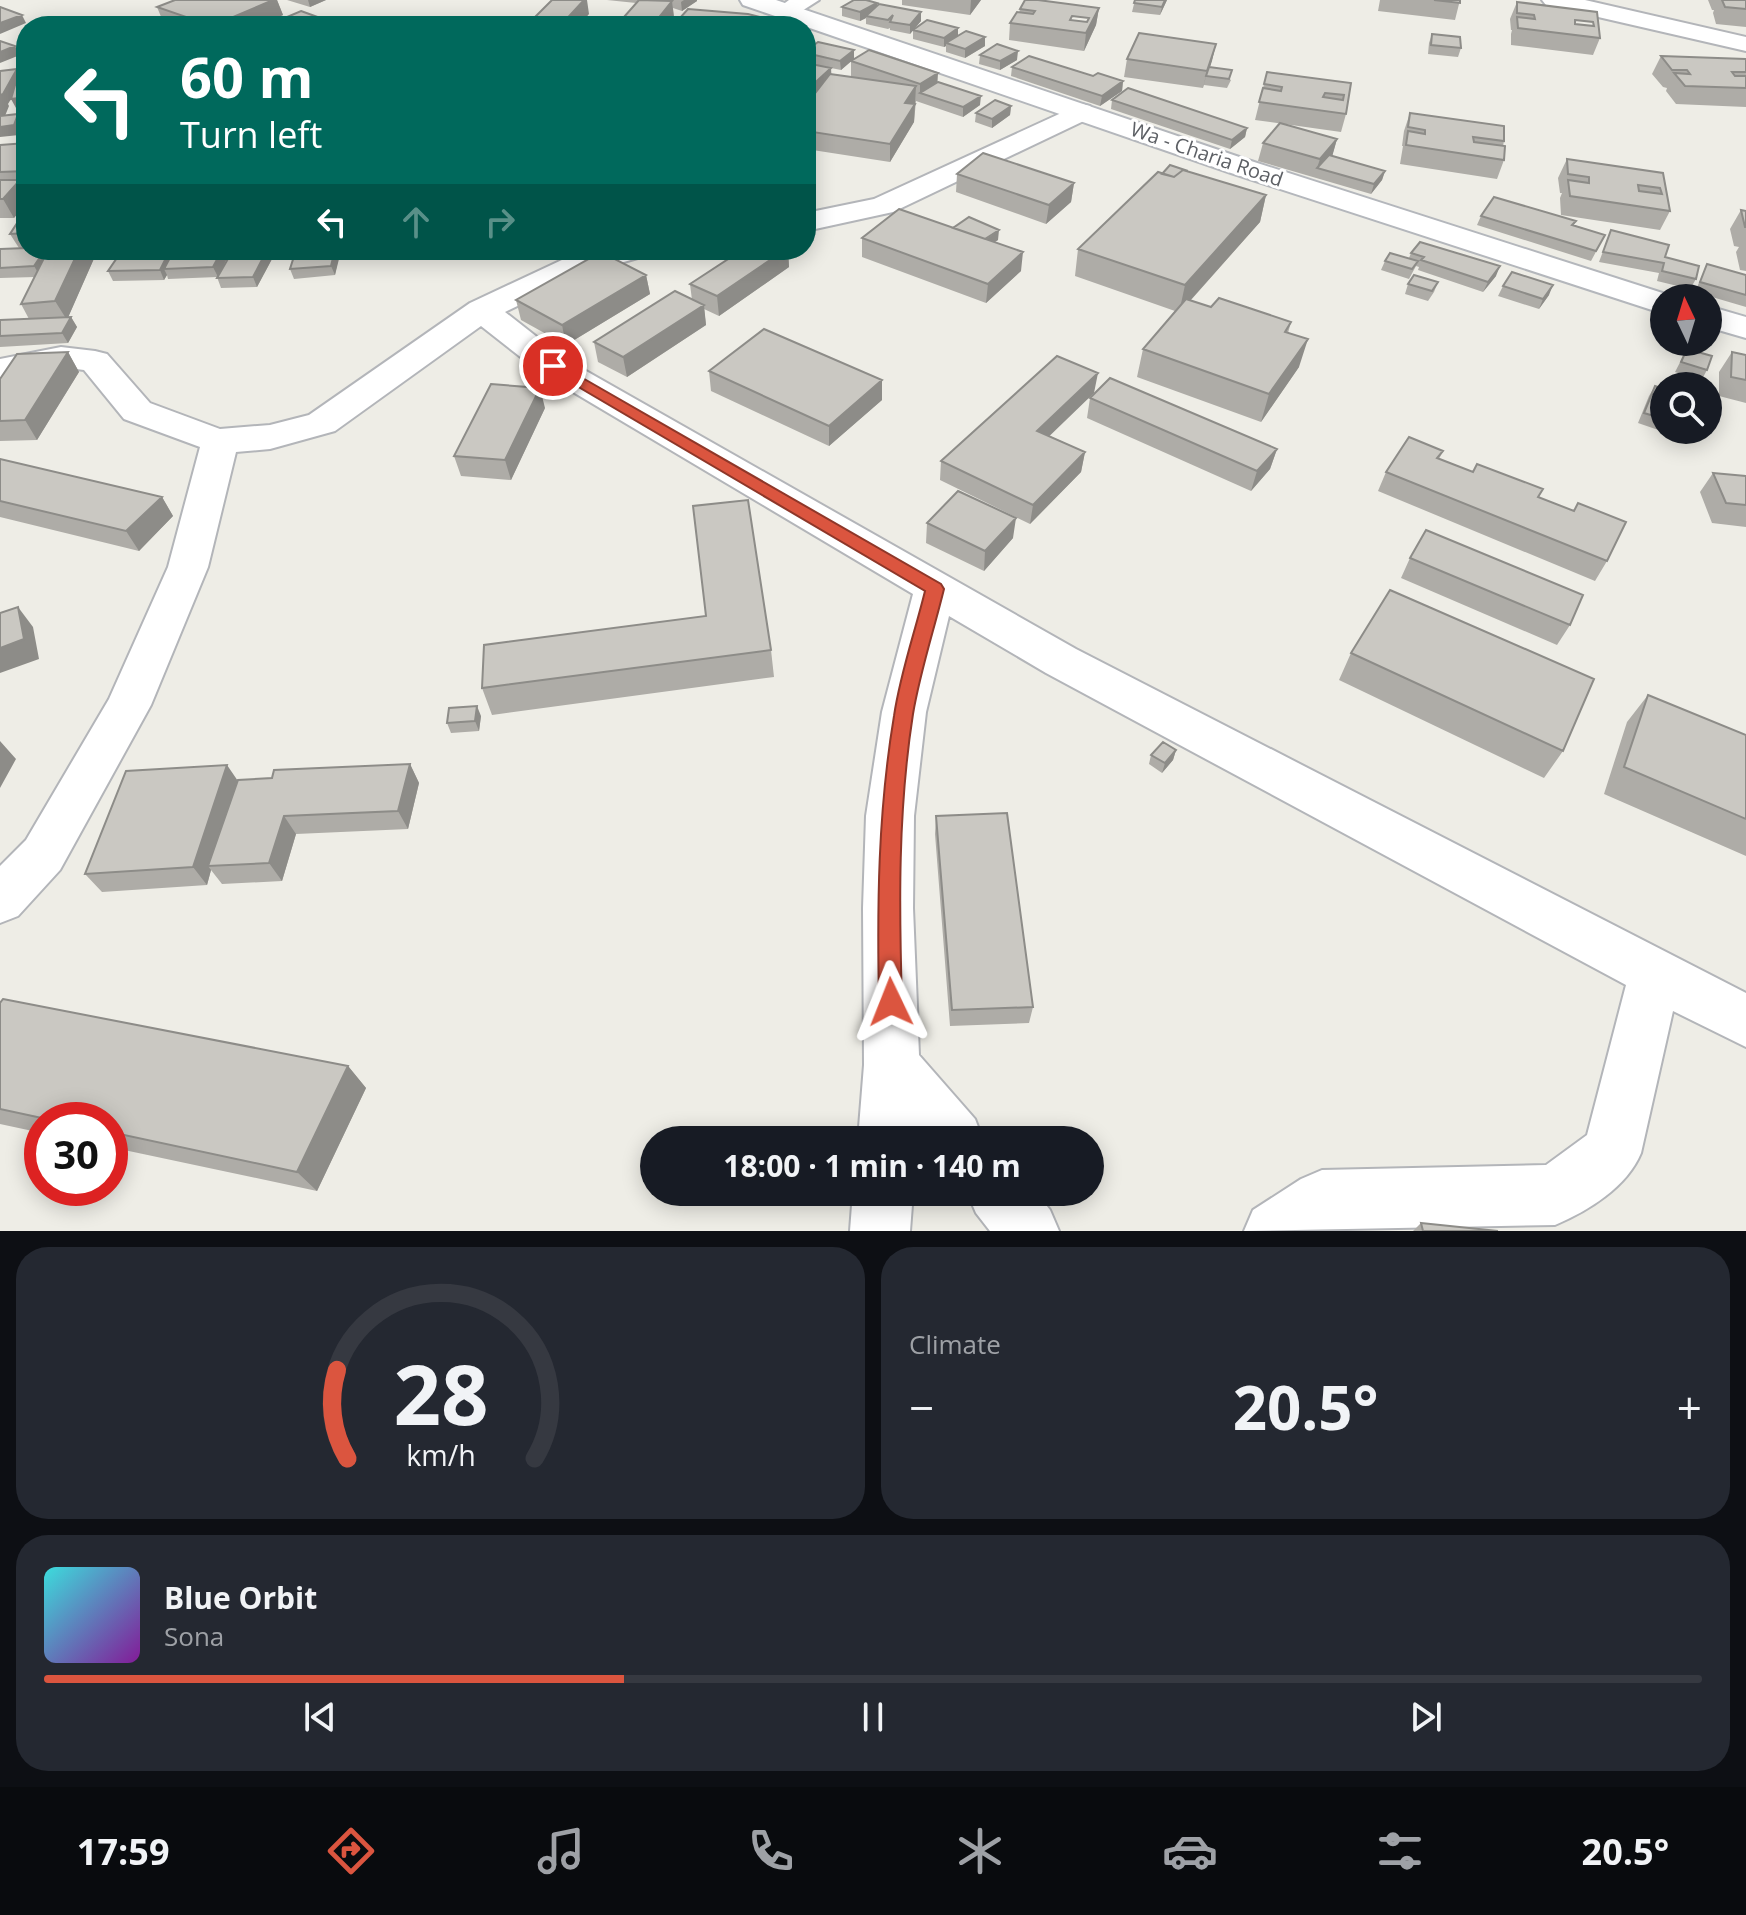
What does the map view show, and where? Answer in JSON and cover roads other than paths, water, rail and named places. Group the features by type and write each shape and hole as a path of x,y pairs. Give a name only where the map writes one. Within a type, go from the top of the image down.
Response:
{"street":[{"name":"Wa - Charia Road","path":"752,0 796,5 1081,112 1650,298"},
{"path":"1554,0 1746,44"},
{"path":"816,220 883,206 1081,112"},
{"path":"0,370 61,357 95,361 137,411 188,432 220,441 270,437 322,423 482,310 575,266 596,260"},
{"path":"482,310 553,366 1061,661 1746,1021"},
{"path":"1722,320 1746,328"},
{"path":"0,900 43,855 129,705 188,567 220,441"},
{"path":"888,1126 892,1065 888,908 890,816 904,712 935,589"},
{"path":"1274,1231 1322,1200 1555,1195 1612,1153 1655,975"},
{"path":"892,1065 942,1126"},
{"path":"880,1231 882,1206"},
{"path":"1008,1206 1029,1231"}]}
